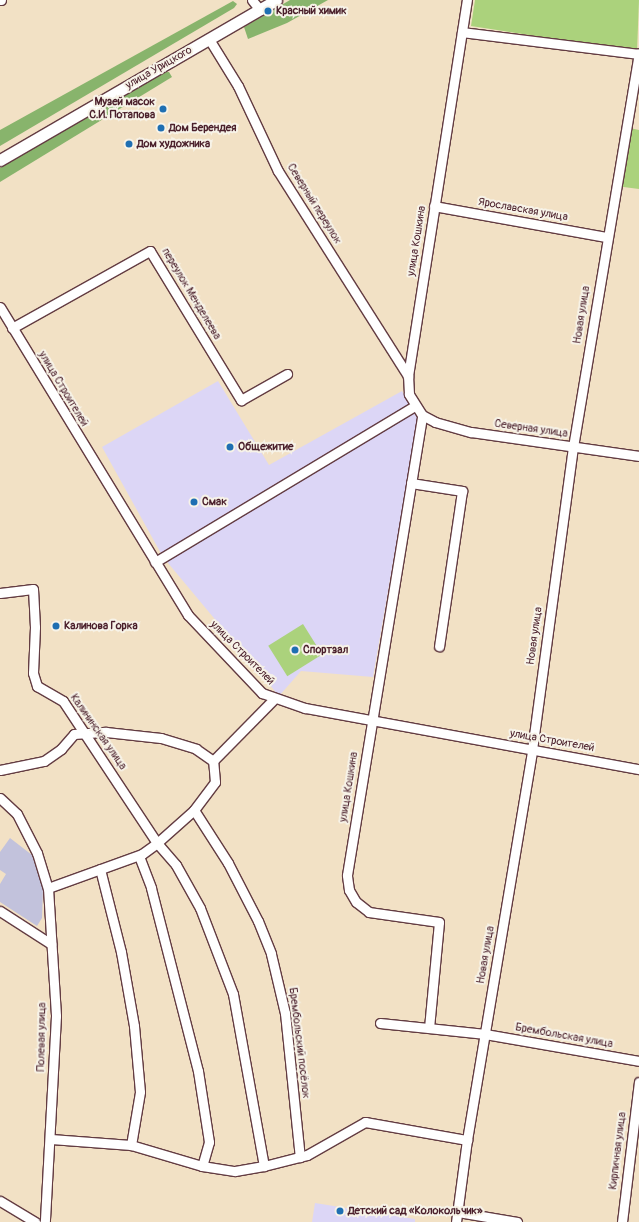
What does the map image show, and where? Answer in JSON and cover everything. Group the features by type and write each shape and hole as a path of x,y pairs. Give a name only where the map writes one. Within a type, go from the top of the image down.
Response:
{"main road":[{"name":"улица Урицкого","path":"0,160 276,0"}],"street":[{"path":"252,0 260,10"},
{"name":"улица Кошкина","path":"429,1028 439,922 369,912 356,902 349,890 347,875 422,415 415,406 409,394 408,376 468,0"},
{"path":"462,32 639,53"},
{"name":"Северный переулок","path":"209,39 238,86 278,171 408,376"},
{"name":"Новая улица","path":"456,1222 467,1140 532,750 573,447 639,53"},
{"name":"Ярославская улица","path":"434,206 607,237"},
{"name":"переулок Менделеева","path":"12,328 150,251 241,400 287,374"},
{"name":"улица Строителей","path":"0,307 188,615 260,691 274,699 304,708 639,769"},
{"path":"155,562 415,406"},
{"name":"Северная улица","path":"422,415 435,422 470,432 639,456"},
{"path":"411,483 462,491 439,646"},
{"name":"Калининская улица","path":"0,593 33,589 35,627 33,673 37,686 62,701 83,734 115,778 157,843"},
{"path":"213,761 274,699"},
{"path":"0,770 44,761 61,749 74,734 106,732 161,738 196,749 213,761 215,782 194,810 157,843 139,856 48,888"},
{"name":"Полевая улица","path":"0,798 17,814 37,853 48,888 56,1016 51,1139 45,1222"},
{"name":"Брембольский посёлок","path":"194,810 228,863 258,920 271,954 285,1013 300,1157"},
{"path":"157,843 176,865 200,908 233,994 264,1166"},
{"path":"139,856 151,888 198,1071 209,1142 202,1166"},
{"path":"100,869 121,952 134,1026 140,1092 131,1145"},
{"path":"0,911 51,944"},
{"name":"Брембольская улица","path":"380,1023 485,1034 639,1061"},
{"name":"Кирпичная улица","path":"622,1222 639,1082"},
{"path":"51,1139 131,1145 202,1166 235,1171 264,1166 300,1157 365,1122 467,1140"},
{"path":"0,1201 35,1222"},
{"path":"458,1212 517,1222"}],"shaded area":[{"path":"218,381 269,465 402,391 418,419 373,677 301,671 279,696 163,557 102,447"},
{"path":"10,838 32,855 43,889 42,918 37,926 0,902 0,884 6,874 0,870 0,852"},
{"name":"Детский сад «Колокольчик»","path":"315,1203 415,1219 415,1222 312,1222"}],"green space":[{"path":"290,0 328,0 287,23 248,39 244,27"},
{"path":"475,0 639,0 637,52 471,26"},
{"path":"233,1 237,4 234,8 0,146 0,130"},
{"path":"160,72 169,72 172,77 0,182 0,168"},
{"path":"625,127 639,130 639,189 616,186"},
{"name":"Спортзал","path":"303,624 322,655 287,676 268,646"}],"place":[{"name":"Красный химик","path":"268,11"},
{"name":"Музей масок С.И. Потапова","path":"163,109"},
{"name":"Дом Берендея","path":"161,128"},
{"name":"Дом художника","path":"129,144"},
{"name":"Общежитие","path":"230,447"},
{"name":"Смак","path":"194,502"},
{"name":"Калинова Горка","path":"56,626"},
{"name":"Спортзал","path":"295,650"},
{"name":"Детский сад «Колокольчик»","path":"340,1211"}]}
